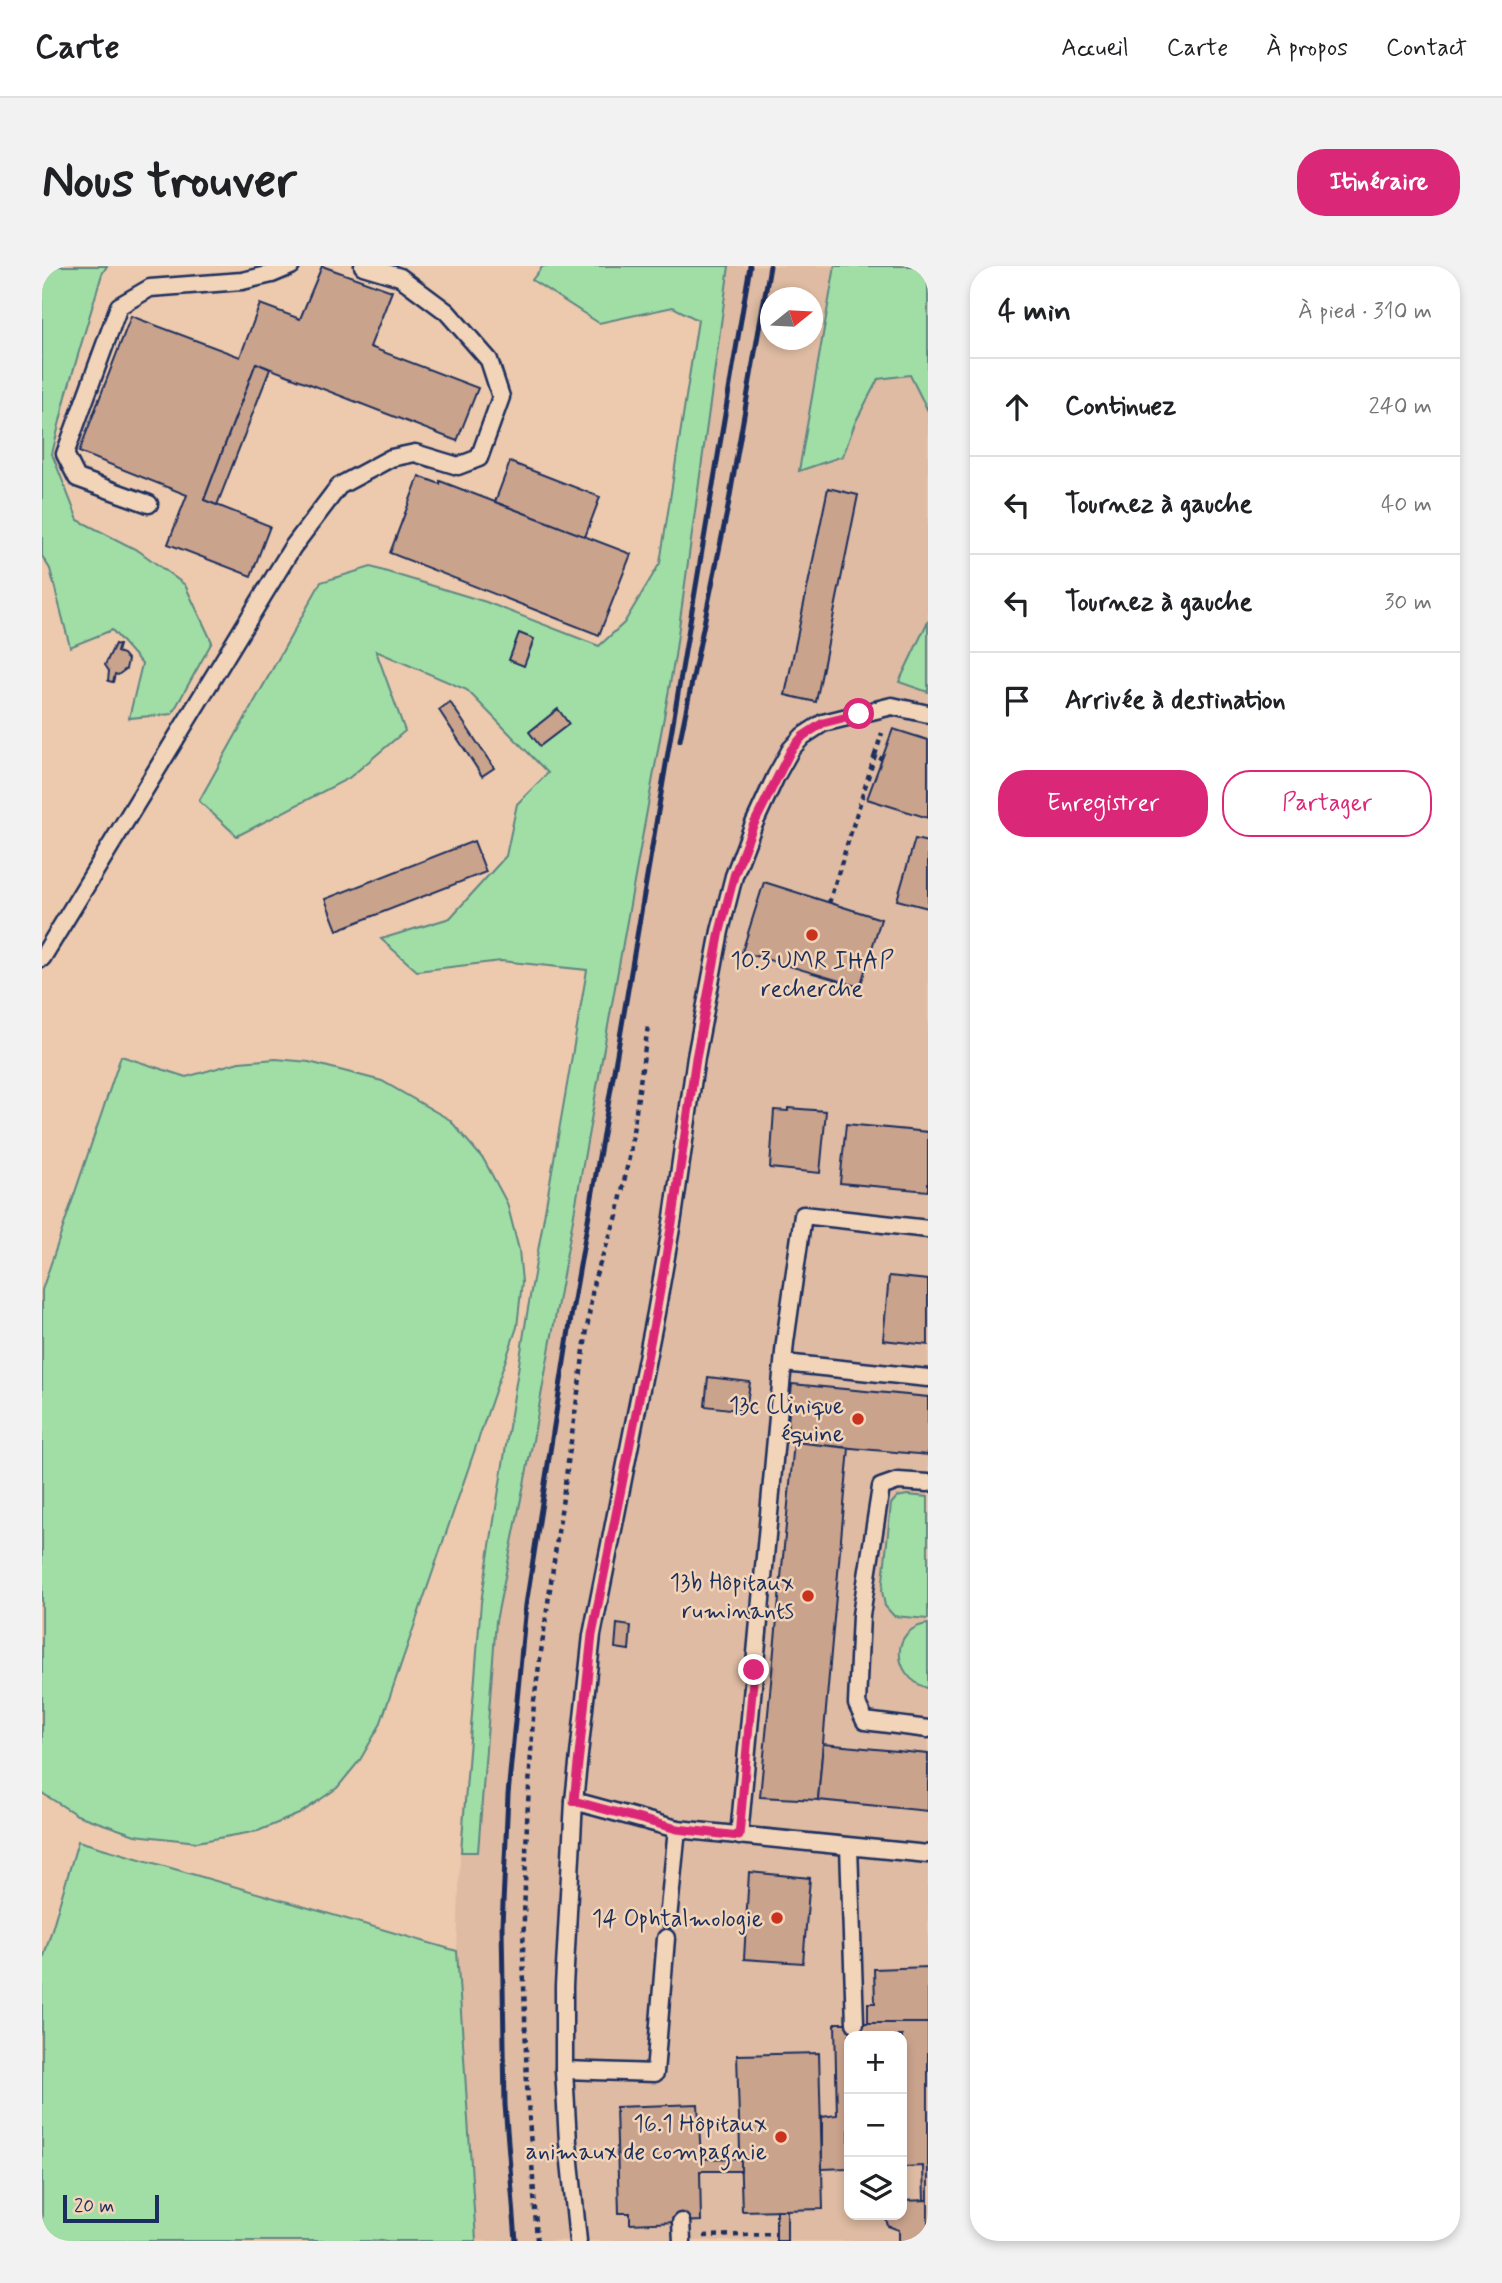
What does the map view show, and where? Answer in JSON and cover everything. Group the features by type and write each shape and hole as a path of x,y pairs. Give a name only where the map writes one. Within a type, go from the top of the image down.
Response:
{"lane":[{"path":"149,504 77,478 65,454 119,306 150,288 242,281 291,266"},
{"path":"42,958 292,548 339,486 391,458 415,453 458,466 478,458 501,397 489,360 447,312 400,277 363,266"},
{"path":"578,2241 564,2070 564,1986 574,1801 592,1635 658,1299 696,1058 720,931 734,876 753,826 776,776 791,750 803,736 823,723 891,705 928,714"},
{"path":"739,1836 784,1363 803,1215 928,1229"},
{"path":"784,1363 928,1378"},
{"path":"928,1483 898,1481 881,1487 861,1615 857,1704 865,1721 928,1729"},
{"path":"574,1801 677,1829 928,1854"},
{"path":"668,1919 677,1829"},
{"path":"849,1846 855,2023"},
{"path":"564,2070 655,2073 666,1938"}],"path":[{"path":"829,903 874,755 882,759"},
{"path":"537,2241 527,2085 523,1951 534,1701 594,1280 617,1216 628,1166 648,1026"},
{"path":"681,2233 776,2234"}],"shaded area":[{"path":"705,266 928,266 928,2241 476,2241 457,1951 461,1829 481,1602 575,1033 643,676"}],"green space":[{"path":"42,266 107,266 102,274 67,392 52,454 78,520 139,551 185,585 212,642 172,714 129,718 142,664 112,630 70,647 50,569 42,556"},
{"path":"543,266 729,266 675,656 533,1440 496,1621 478,1852 461,1852 481,1602 527,1314 587,970 501,961 417,971 381,939 450,918 506,856 517,804 548,773 467,690 376,651 405,731 349,778 237,836 199,801 321,582 371,567 486,602 599,646 624,623 660,563 698,320 673,307 599,323 532,280"},
{"path":"835,266 928,266 928,411 910,375 878,379 855,423 843,456 799,471 820,350 823,350 823,334"},
{"path":"928,621 928,692 899,682"},
{"path":"121,1056 186,1077 239,1062 276,1059 309,1062 382,1081 450,1120 484,1160 507,1203 519,1250 522,1282 517,1327 380,1725 360,1760 337,1788 299,1814 258,1831 197,1842 135,1835 77,1815 42,1793 42,1290"},
{"path":"897,1497 928,1497 928,1619 894,1616 885,1606 882,1591 891,1504"},
{"path":"928,1624 927,1688 907,1674 901,1664 900,1653 901,1643 907,1634 916,1627"},
{"path":"78,1841 457,1951 476,2241 42,2241 42,1963"}],"building":[{"path":"322,266 392,291 370,347 478,388 457,441 256,363 204,500 270,526 251,576 168,544 187,495 79,452 131,316 240,357 260,304 300,319"},
{"path":"256,363 270,369 217,505 204,500"},
{"path":"510,462 600,497 585,537 495,502"},
{"path":"419,476 440,484 440,481 631,554 599,635 390,553"},
{"path":"828,488 858,495 816,702 785,695"},
{"path":"519,633 534,639 524,666 509,660"},
{"path":"115,644 119,645 117,652 128,660 126,669 118,675 115,674 113,682 108,681 109,671 105,665"},
{"path":"450,702 494,768 482,776 439,710"},
{"path":"558,709 569,724 540,746 529,732"},
{"path":"893,729 928,740 928,818 867,799"},
{"path":"915,839 928,842 928,908 897,900"},
{"path":"474,841 486,872 337,930 325,899"},
{"name":"10.3 UMR IHAP recherche","path":"764,882 881,919 860,987 742,952"},
{"path":"788,1108 826,1111 820,1173 770,1168 774,1110 788,1111"},
{"path":"846,1124 928,1132 928,1191 840,1183"},
{"path":"889,1276 928,1280 928,1345 883,1340"},
{"path":"708,1377 750,1382 746,1411 705,1406"},
{"name":"13c Clinique équine","path":"792,1384 928,1397 928,1455 786,1442"},
{"name":"13b Hôpitaux ruminants","path":"794,1442 849,1448 818,1800 760,1797"},
{"path":"617,1624 631,1626 629,1650 615,1648"},
{"path":"823,1744 928,1754 928,1811 818,1800"},
{"name":"14 Ophtalmologie","path":"749,1872 810,1878 803,1963 744,1959"},
{"path":"928,1967 928,2023 868,2024 868,2003 875,2003 874,1969"},
{"path":"835,2023 928,2023 928,2200 924,2200 923,2166 907,2167 907,2031 844,2031 844,2168 822,2169 822,2117 837,2115"},
{"name":"16.1 Hôpitaux animaux de compagnie","path":"819,2053 823,2209 742,2211 737,2055"},
{"path":"698,2104 701,2159 741,2158 741,2171 700,2171 701,2221 630,2224 630,2213 619,2213 616,2107"},
{"path":"928,2200 928,2241 899,2241 899,2230 888,2226 886,2220 907,2220 907,2201"},
{"path":"776,2210 787,2210 787,2241 776,2241"}],"railway":[{"path":"516,2241 505,2105 502,1925 508,1795 526,1605 571,1317 750,266"},
{"path":"680,740 728,507 770,266"}],"place":[{"name":"10.3 UMR IHAP recherche","path":"812,935"},
{"name":"13c Clinique équine","path":"858,1419"},
{"name":"13b Hôpitaux ruminants","path":"808,1596"},
{"name":"14 Ophtalmologie","path":"777,1918"},
{"name":"16.1 Hôpitaux animaux de compagnie","path":"781,2137"}],"route":[{"path":"754,1670 739,1836 677,1829 574,1801 592,1635 656,1313 696,1058 720,931 734,876 753,826 791,750 803,736 823,723 859,714"}]}
